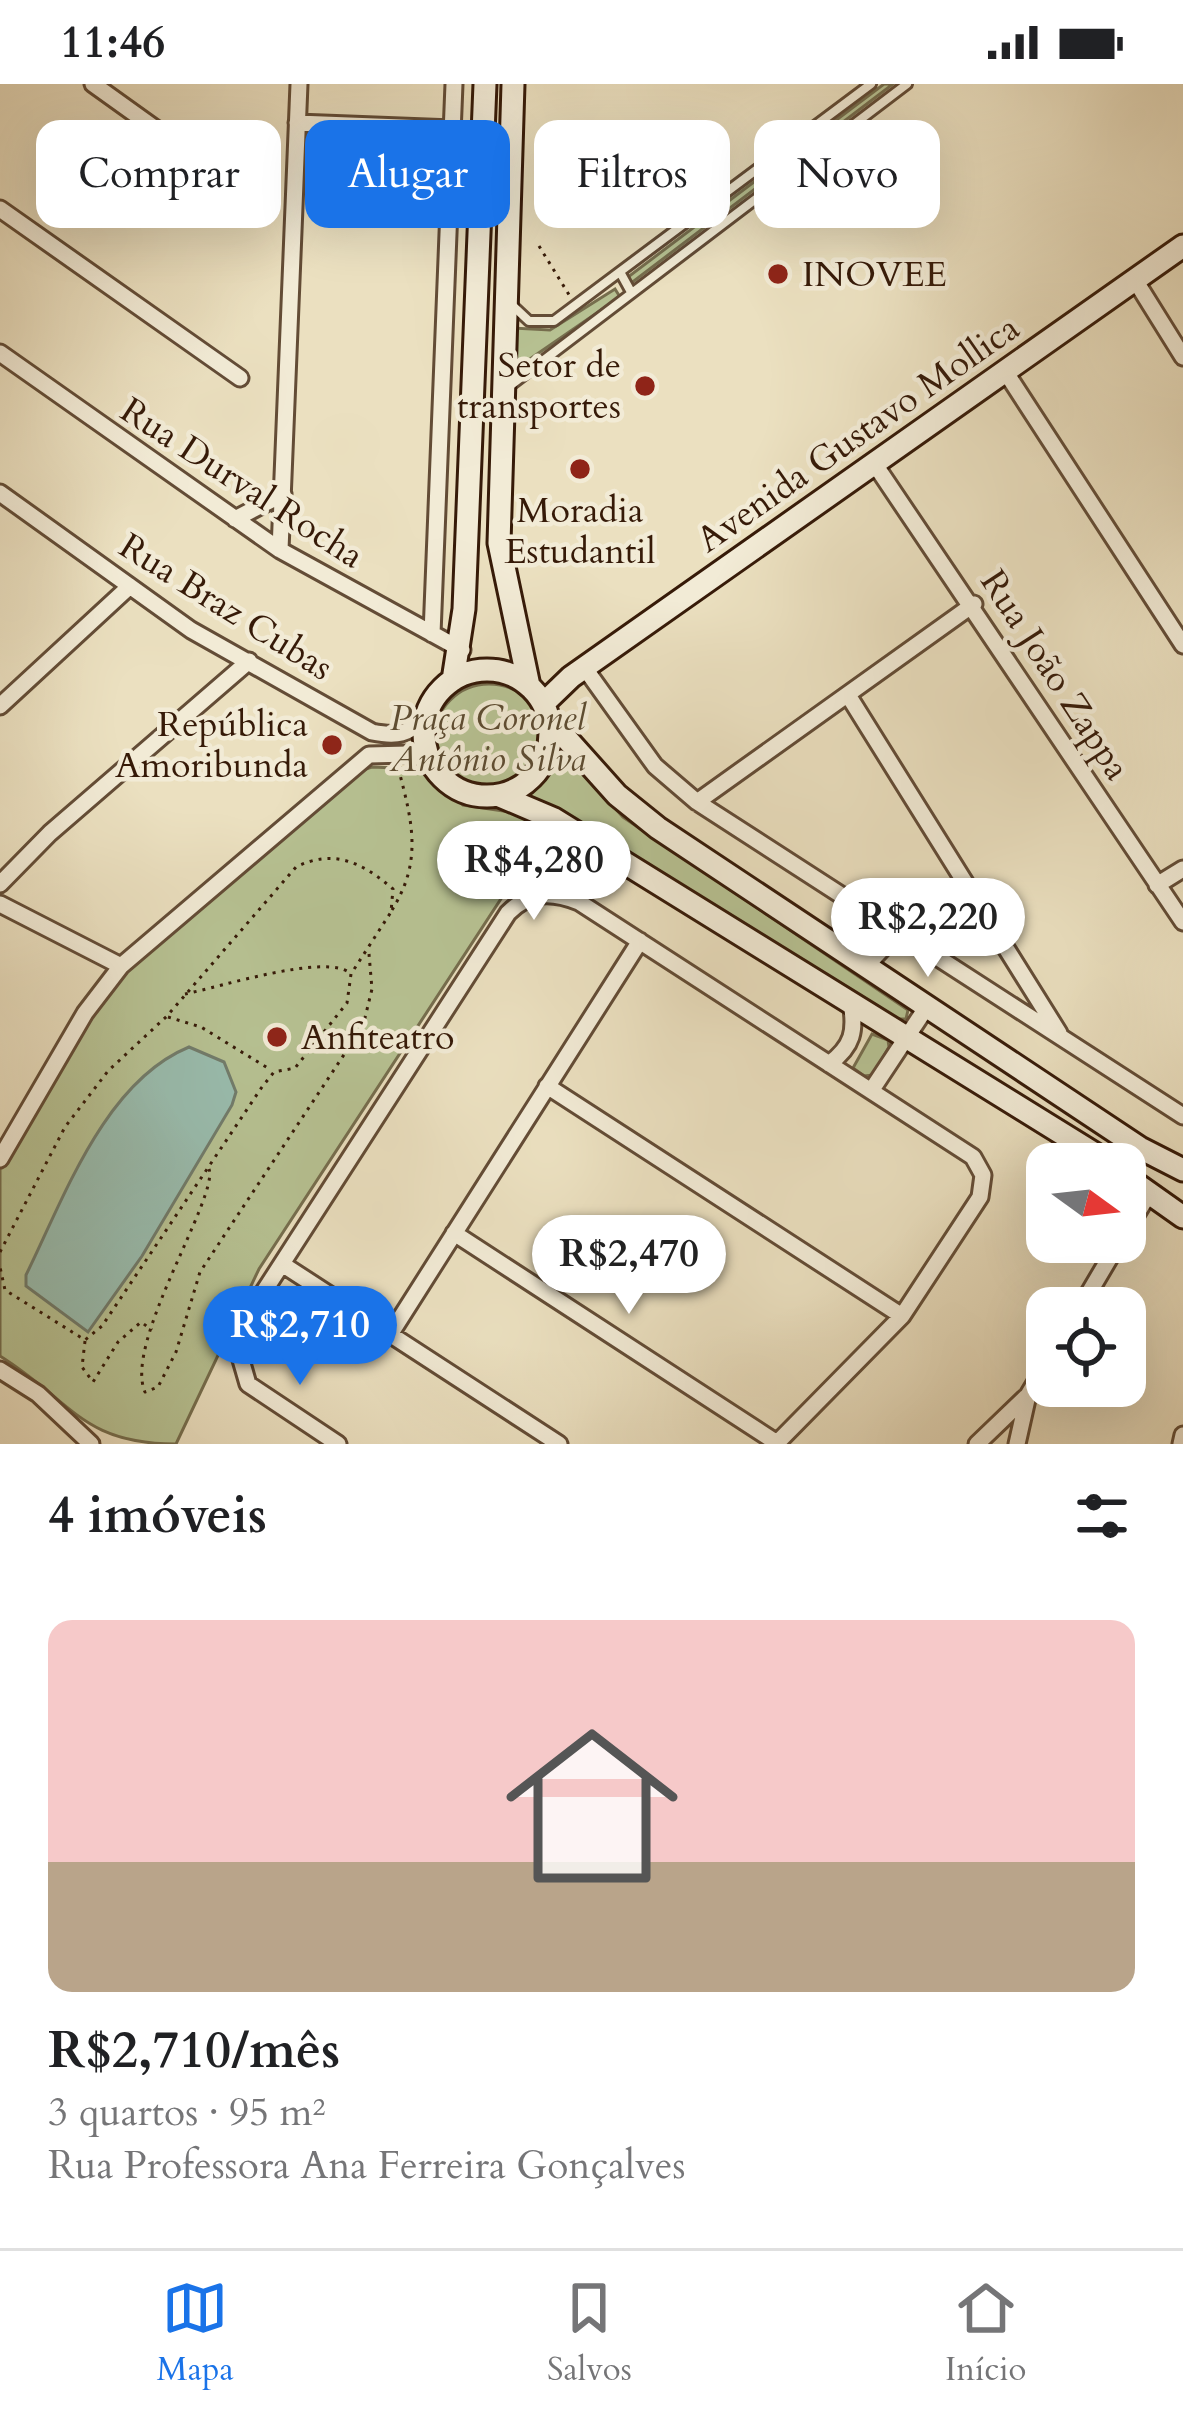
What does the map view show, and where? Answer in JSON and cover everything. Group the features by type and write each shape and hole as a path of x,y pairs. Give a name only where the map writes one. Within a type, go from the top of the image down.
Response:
{"main road":[{"path":"485,84 461,650 452,680 426,716 430,761 461,792 500,796 554,819 1078,1143"},
{"path":"500,796 538,771 548,750 499,542 513,84"},
{"name":"Avenida Gustavo Mollica","path":"538,699 1183,247"},
{"path":"452,680 486,670 538,699 644,817 926,1008 1140,1148 1183,1170"},
{"path":"1148,1195 1183,1217"}],"street":[{"path":"93,84 143,120"},
{"path":"280,550 299,84"},
{"path":"453,120 454,84"},
{"path":"297,123 305,123"},
{"path":"0,209 240,378"},
{"path":"432,634 449,228"},
{"path":"1135,280 1183,357"},
{"name":"Rua Durval Rocha","path":"0,352 280,550 461,650"},
{"path":"1005,371 1183,645"},
{"name":"Rua João Zappa","path":"874,463 974,604 1183,922"},
{"name":"Rua Braz Cubas","path":"0,493 191,630 352,721 395,737 411,731 426,716"},
{"path":"235,519 283,494"},
{"path":"3,698 130,586"},
{"path":"698,802 974,604"},
{"path":"0,884 50,833 249,661"},
{"path":"578,672 655,766 698,802 1183,1116"},
{"path":"848,695 1063,1040"},
{"path":"352,721 364,745 358,762"},
{"path":"0,1159 85,1013 121,966 358,762 369,755 394,753 430,761"},
{"path":"1156,885 1183,869"},
{"path":"338,1444 248,1384 236,1346 243,1324 521,900 557,894 640,941 973,1157 983,1175 980,1197 902,1316 776,1443 454,1233"},
{"path":"0,904 121,966"},
{"path":"865,967 900,930"},
{"path":"391,1333 640,941"},
{"path":"829,1064 847,1051 853,1037 851,1002"},
{"path":"871,1091 926,1008"},
{"path":"548,1086 902,1316"},
{"path":"282,1264 559,1444"},
{"path":"0,1370 38,1394 91,1444"},
{"path":"977,1444 1026,1397"},
{"path":"1017,1444 1026,1404"}],"lane":[{"path":"504,299 529,321 554,321 871,84"},
{"path":"500,408 512,382 907,84"},
{"path":"620,272 631,292"}],"path":[{"path":"539,246 575,305"},
{"path":"166,1016 201,1027 274,1072 295,1068 351,994 351,974 409,883 415,858 413,827 394,753"},
{"path":"0,1252 65,1127 108,1071 166,1016 258,905 296,867 317,856 342,857 393,889 391,912"},
{"path":"208,1168 209,1193 184,1236 153,1332 141,1378 145,1392 151,1393 176,1352 200,1272 363,1027 373,988 369,950"},
{"path":"184,994 319,965 342,967 351,974"},
{"path":"153,1332 141,1322 129,1330 93,1382 82,1367 85,1340 102,1327 274,1072"},
{"path":"0,1267 5,1290 85,1340"}],"green space":[{"path":"884,84 893,84 846,120 836,120"},
{"path":"754,182 754,190 730,208 730,200"},
{"path":"693,228 704,228 630,284 628,277"},
{"path":"615,289 620,297 511,372 513,328 550,330"},
{"name":"Praça Coronel Antônio Silva","path":"489,684 528,700 544,739 528,778 489,794 450,778 434,739 450,700"},
{"path":"559,746 623,817 908,1010 906,1019 894,1019 527,798 557,766"},
{"path":"372,767 420,769 463,805 516,813 544,833 259,1269 176,1444 119,1437 80,1417 0,1356 0,1166 77,1037 123,972 350,774"},
{"path":"872,1034 888,1040 889,1047 873,1075 864,1076 853,1068"}],"shaded area":[{"path":"189,1047 224,1062 236,1092 232,1105 142,1256 88,1332 26,1286 26,1275 72,1178 110,1114 159,1064"}],"place":[{"name":"INOVEE","path":"778,274"},
{"name":"Setor de transportes","path":"645,386"},
{"name":"Moradia Estudantil","path":"580,469"},
{"name":"República Amoribunda","path":"332,745"},
{"name":"Anfiteatro","path":"277,1037"}]}
